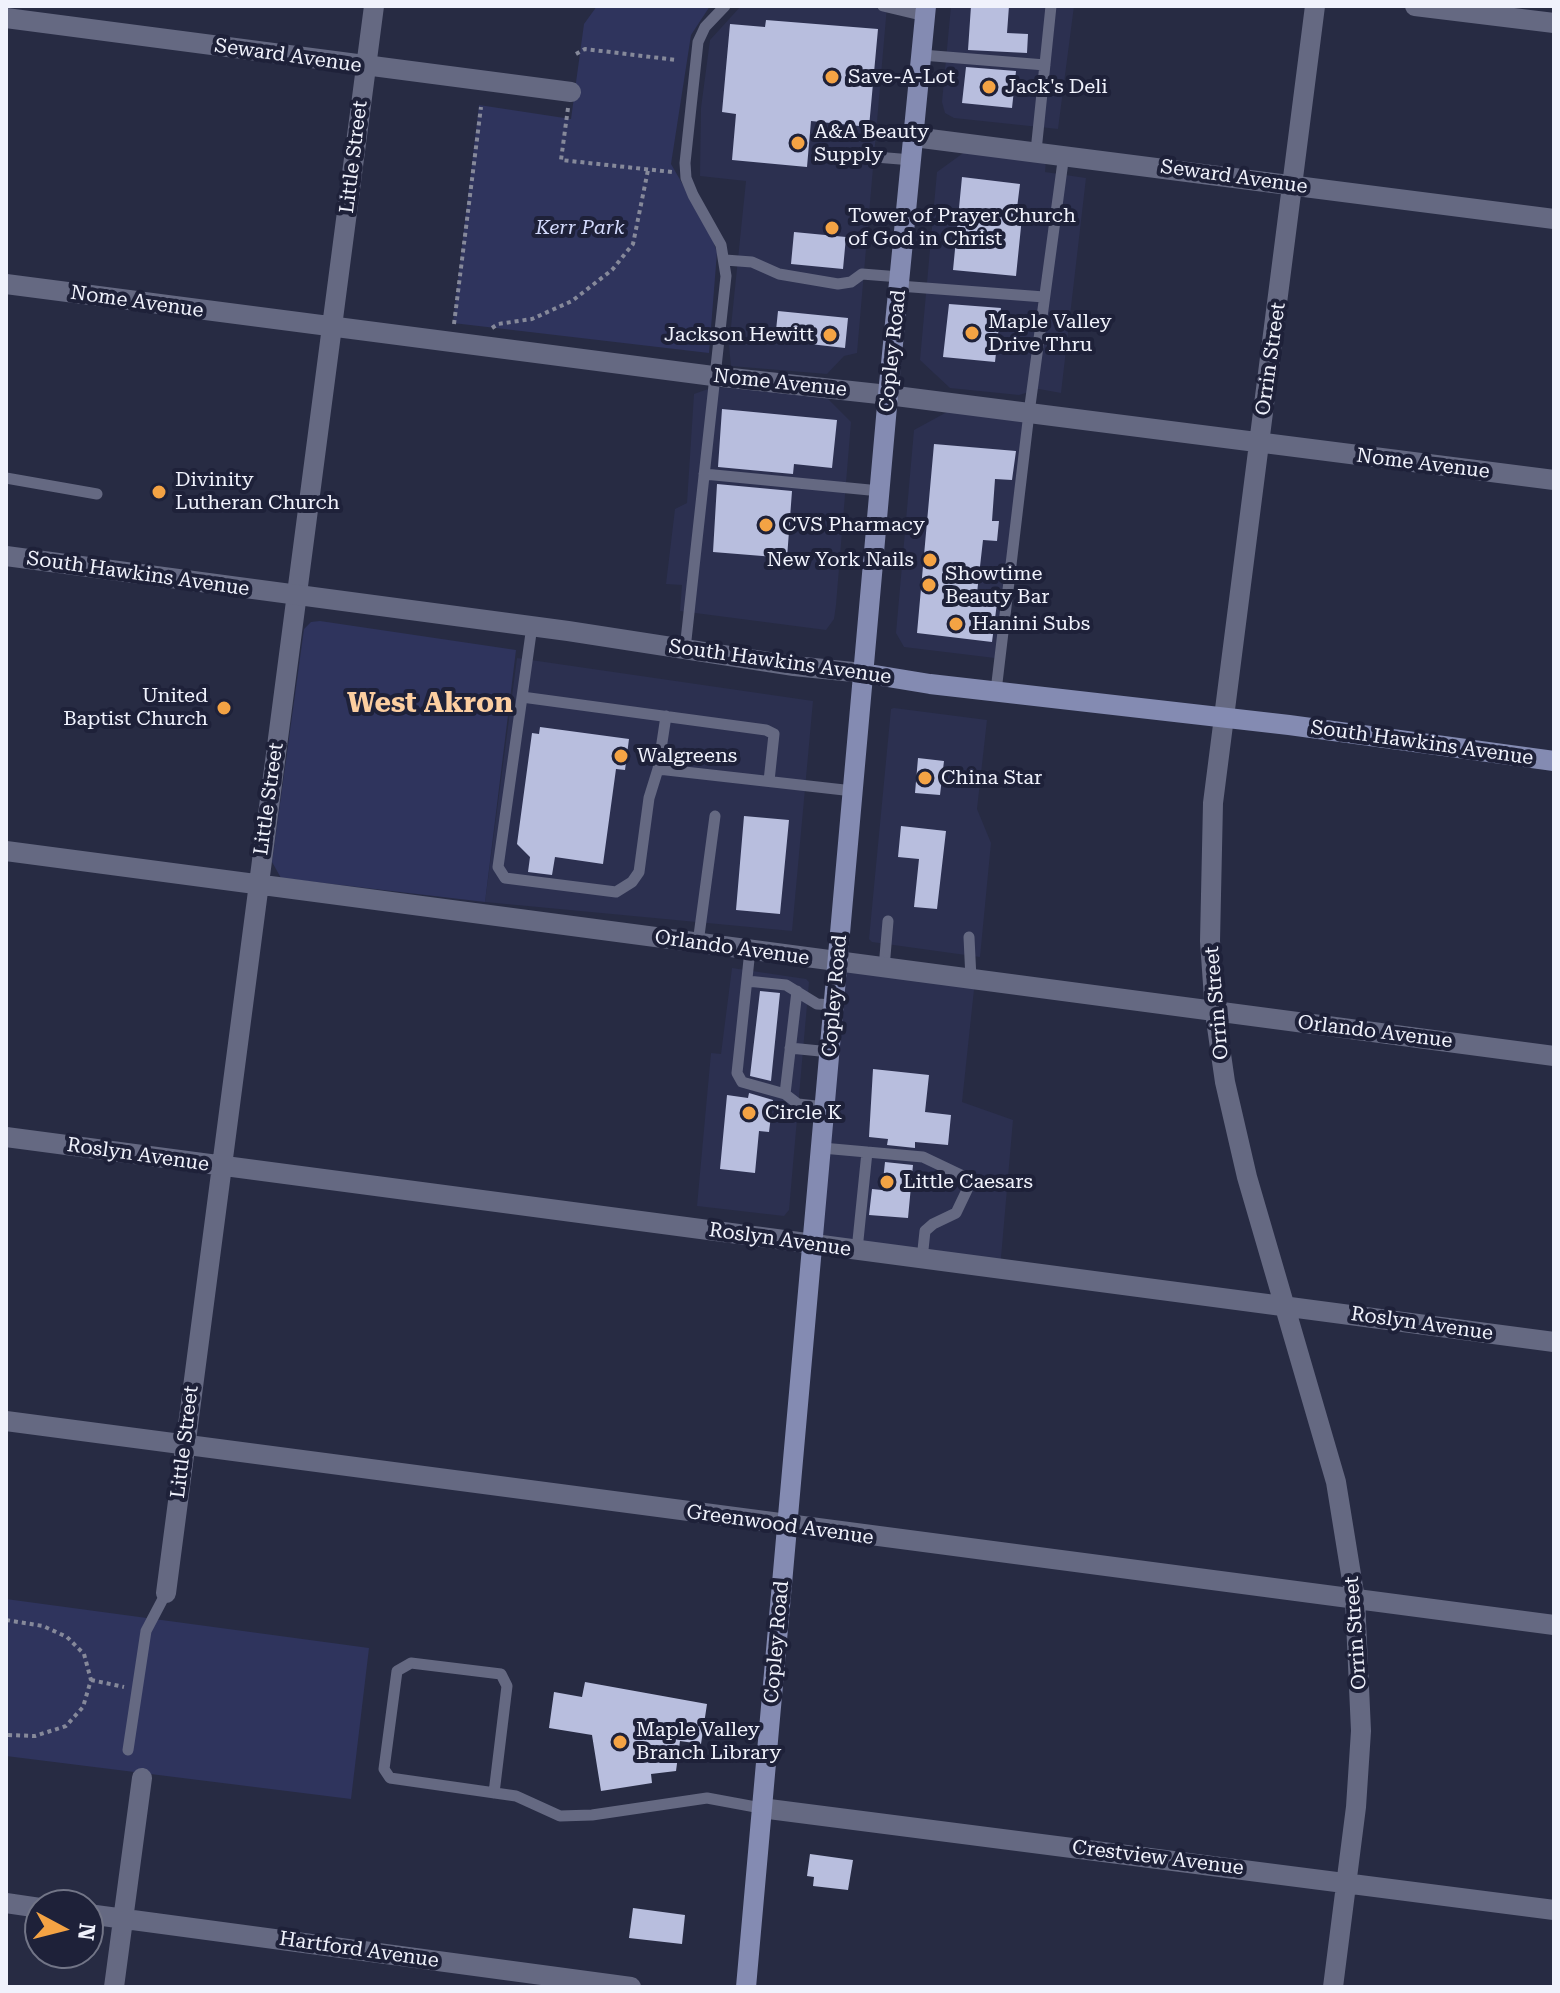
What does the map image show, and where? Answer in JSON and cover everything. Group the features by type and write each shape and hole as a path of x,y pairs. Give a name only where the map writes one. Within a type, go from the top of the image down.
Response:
{"main road":[{"name":"Copley Road","path":"746,1987 888,395 926,11"},
{"name":"South Hawkins Avenue","path":"863,673 1554,761"}],"street":[{"name":"Little Street","path":"166,1593 374,6"},
{"name":"Orrin Street","path":"1315,6 1223,718 1211,833 1210,941 1215,1013 1231,1109 1247,1177 1336,1482 1355,1599 1361,1731 1348,1884 1333,1987"},
{"path":"1415,6 1554,23"},
{"name":"Seward Avenue","path":"6,18 571,92"},
{"name":"Seward Avenue","path":"914,137 1554,219"},
{"name":"Nome Avenue","path":"6,284 713,376 888,395 1554,480"},
{"name":"South Hawkins Avenue","path":"6,556 863,673"},
{"name":"Orlando Avenue","path":"6,851 1554,1056"},
{"name":"Roslyn Avenue","path":"6,1137 1554,1342"},
{"name":"Greenwood Avenue","path":"6,1421 1554,1625"},
{"path":"114,1987 142,1778"},
{"name":"Crestview Avenue","path":"761,1808 1554,1910"},
{"name":"Hartford Avenue","path":"104,1916 631,1987"}],"lane":[{"path":"685,649 726,276 721,245 693,195 686,174 698,42 705,27 725,6"},
{"path":"883,6 926,11"},
{"path":"1036,151 1051,6"},
{"path":"922,55 1045,65"},
{"path":"996,691 1064,154"},
{"path":"851,155 912,160"},
{"path":"725,260 752,262 779,274 838,284 851,282 862,274 1044,297"},
{"path":"704,474 880,491"},
{"path":"6,478 97,494"},
{"path":"532,626 498,867 505,878 616,892 632,882 639,872 649,798 658,769 666,716"},
{"path":"522,697 766,730 774,734 769,781"},
{"path":"658,769 853,791"},
{"path":"698,943 715,816"},
{"path":"884,968 888,921"},
{"path":"969,937 971,979"},
{"path":"750,950 737,1073 742,1082 785,1094 798,1104 825,1107"},
{"path":"747,981 786,985 817,1004 834,1005"},
{"path":"785,1094 797,991"},
{"path":"790,1048 830,1052"},
{"path":"822,1148 923,1157 965,1177 967,1190 956,1213 925,1231 922,1259"},
{"path":"857,1250 867,1152"},
{"path":"128,1750 146,1631 166,1593"},
{"path":"494,1793 507,1686 501,1674 411,1663 397,1671 384,1769 390,1778 494,1793 516,1796 560,1816 592,1815 707,1798 761,1808"}],"path":[{"path":"576,54 585,49 676,60"},
{"path":"571,92 561,160 686,174"},
{"path":"454,324 481,107"},
{"path":"491,328 498,324 532,319 572,301 612,270 633,244 648,170"},
{"path":"6,1620 43,1626 67,1637 84,1654 91,1680 83,1707 66,1726 35,1736 6,1735"},
{"path":"91,1680 138,1689"}],"shaded area":[{"path":"741,6 887,6 857,353 844,356 827,374 731,366 729,346 746,181 700,176 701,108 710,40"},
{"path":"951,6 1074,6 1058,129 954,118 945,113 942,102"},
{"path":"966,151 1046,161 1045,172 1086,178 1061,393 1039,389 1019,395 950,388 920,360 937,172"},
{"path":"714,387 825,396 851,422 836,605 834,619 826,630 680,611 682,585 666,584 675,509 687,503 694,394"},
{"path":"947,412 1025,420 1003,659 904,647 896,633 914,430"},
{"path":"517,658 813,701 792,931 485,902"},
{"path":"891,709 987,720 977,809 991,843 980,957 872,942 869,939"},
{"path":"838,962 975,980 962,1102 1013,1120 1000,1269 813,1244"},
{"path":"732,968 806,979 809,982 789,1210 784,1216 697,1206 711,1053 721,1054"}],"green space":[{"name":"Kerr Park","path":"597,6 710,6 691,35 671,164 709,230 717,252 709,353 453,323 479,105 571,119 584,24"},
{"path":"311,622 516,650 485,902 281,878 272,862 304,629"},
{"path":"6,1599 369,1648 351,1799 6,1756"}],"building":[{"path":"971,6 1009,6 1007,33 1028,34 1027,53 968,50"},
{"path":"766,20 878,29 869,127 811,121 807,167 732,160 736,114 722,112 730,24 765,27"},
{"name":"Jack's Deli","path":"966,67 1016,71 1012,108 962,103"},
{"path":"962,177 1020,184 1016,216 1022,217 1016,276 953,270"},
{"path":"794,232 846,237 843,269 791,264"},
{"name":"Maple Valley Drive Thru","path":"949,304 1001,308 995,362 943,357"},
{"path":"778,311 848,318 845,348 775,340"},
{"path":"722,409 837,420 832,468 794,464 793,474 718,467"},
{"path":"934,444 1016,451 1012,480 995,479 992,521 999,521 997,541 983,540 977,593 998,595 992,642 917,633"},
{"path":"717,484 792,491 787,558 713,552"},
{"path":"540,727 629,739 625,770 616,769 603,864 555,857 552,875 528,872 530,857 517,844 532,733 539,734"},
{"path":"918,758 944,761 940,795 915,793"},
{"path":"744,816 789,820 780,914 736,910"},
{"path":"901,826 946,831 937,909 914,907 919,859 898,857"},
{"path":"760,991 780,993 771,1081 750,1076"},
{"path":"873,1069 929,1075 925,1112 951,1115 948,1145 915,1142 915,1148 887,1145 888,1139 869,1137"},
{"path":"749,1093 773,1100 769,1132 759,1131 755,1173 720,1169 727,1095 748,1098"},
{"path":"885,1162 913,1165 908,1218 869,1215 872,1189 882,1190"},
{"path":"585,1682 707,1704 701,1744 680,1741 676,1771 651,1774 652,1783 601,1791 592,1735 549,1728 554,1692 582,1697"},
{"path":"810,1854 853,1860 848,1890 813,1886 814,1877 807,1876"},
{"path":"633,1908 685,1915 682,1944 629,1938"}],"place":[{"name":"Save-A-Lot","path":"832,77"},
{"name":"Jack's Deli","path":"989,87"},
{"name":"A&A Beauty Supply","path":"798,143"},
{"name":"Tower of Prayer Church of God in Christ","path":"832,228"},
{"name":"Maple Valley Drive Thru","path":"972,333"},
{"name":"Jackson Hewitt","path":"830,335"},
{"name":"Divinity Lutheran Church","path":"159,492"},
{"name":"CVS Pharmacy","path":"766,525"},
{"name":"New York Nails","path":"930,560"},
{"name":"Showtime Beauty Bar","path":"929,585"},
{"name":"Hanini Subs","path":"956,624"},
{"name":"United Baptist Church","path":"224,708"},
{"name":"Walgreens","path":"621,756"},
{"name":"China Star","path":"925,778"},
{"name":"Circle K","path":"749,1113"},
{"name":"Little Caesars","path":"887,1182"},
{"name":"Maple Valley Branch Library","path":"620,1742"}],"district":[{"name":"West Akron","path":"430,704"}]}
